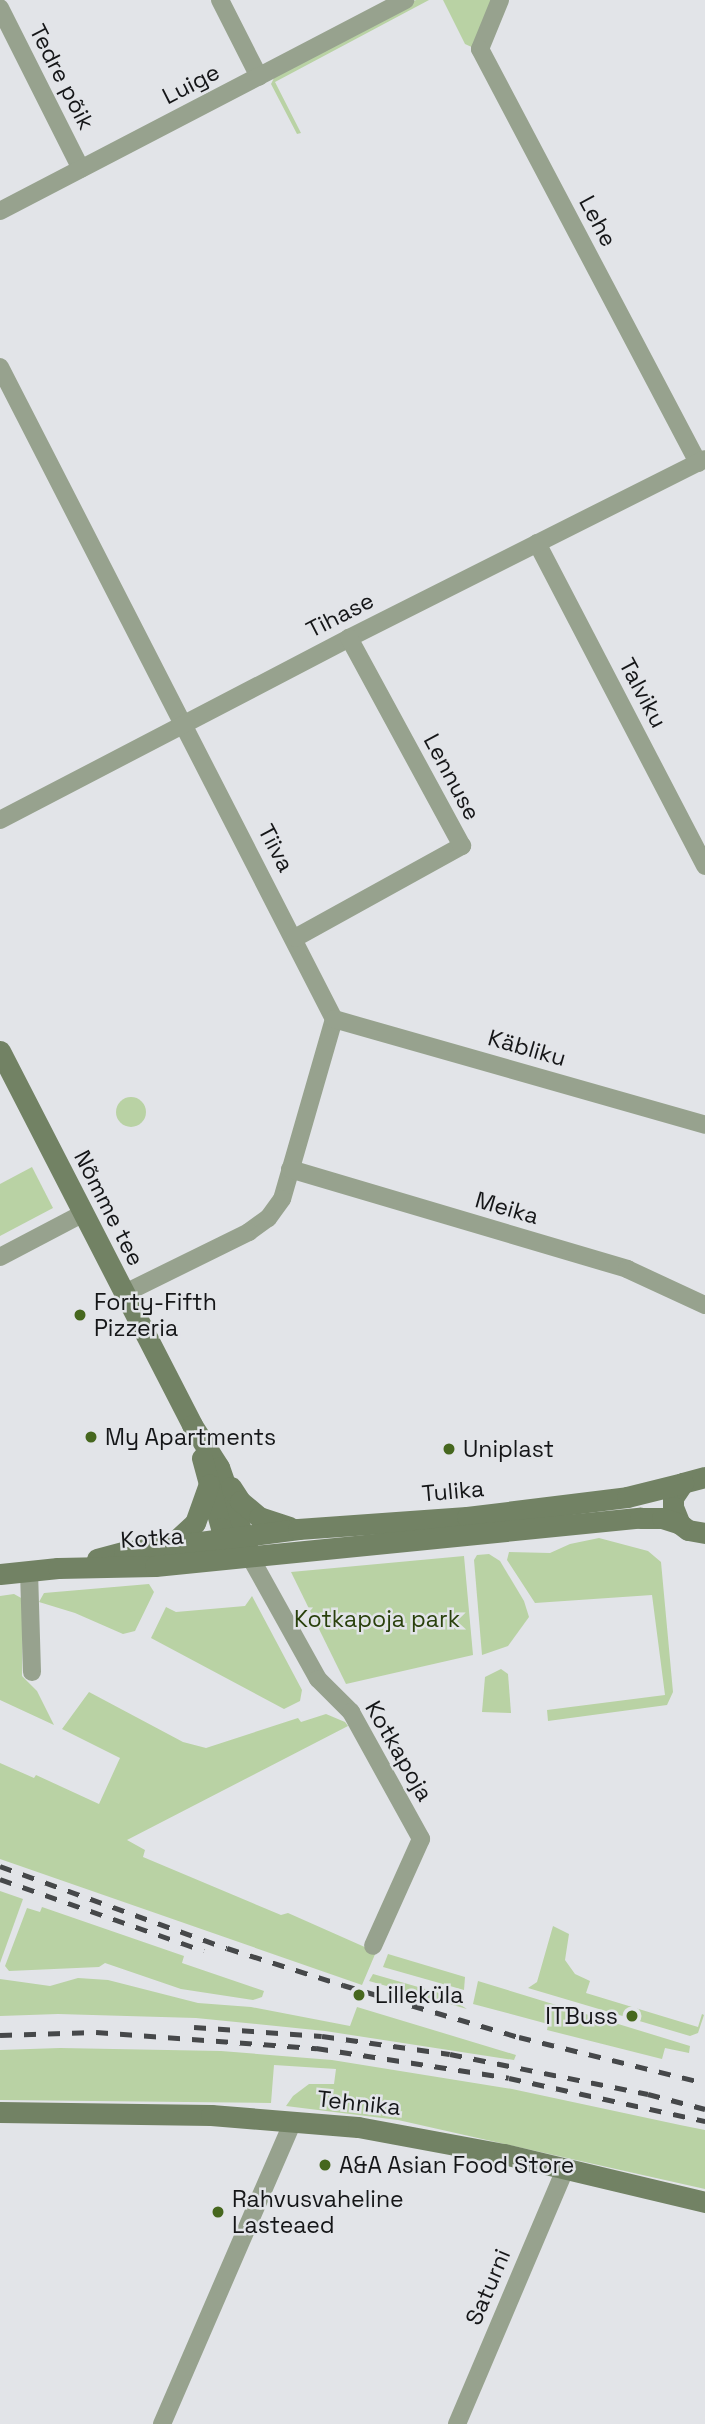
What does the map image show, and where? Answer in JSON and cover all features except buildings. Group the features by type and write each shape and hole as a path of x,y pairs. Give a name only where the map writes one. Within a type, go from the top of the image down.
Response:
{"street":[{"path":"220,0 260,77"},
{"name":"Luige","path":"0,212 405,0"},
{"name":"Lehe","path":"500,0 480,49 701,461"},
{"name":"Tedre põik","path":"0,8 81,169"},
{"name":"Tiiva","path":"0,368 334,1018"},
{"name":"Tihase","path":"0,820 349,638 701,461"},
{"name":"Talviku","path":"537,543 698,834 705,866"},
{"name":"Lennuse","path":"295,938 462,846 349,638"},
{"path":"123,1294 249,1232 268,1218 282,1199 334,1018"},
{"name":"Käbliku","path":"334,1018 705,1125"},
{"name":"Nõmme tee","path":"0,1051 192,1425 240,1544"},
{"name":"Meika","path":"290,1169 627,1269 705,1305"},
{"path":"0,1257 82,1214"},
{"path":"170,1546 195,1523 214,1475 259,1517 298,1529"},
{"name":"Tulika","path":"240,1544 298,1529 404,1532 627,1497 705,1477"},
{"path":"680,1524 673,1507 673,1498 683,1483"},
{"name":"Tulika","path":"240,1544 640,1518 662,1518 688,1530 705,1533"},
{"name":"Kotka","path":"58,1568 124,1552 170,1546 240,1544"},
{"name":"Kotka","path":"0,1574 58,1568 155,1566 240,1544"},
{"name":"Kotkapoja","path":"240,1544 318,1679 351,1712 421,1839 373,1946"},
{"path":"29,1571 32,1672"},
{"name":"Tehnika","path":"0,2112 211,2115 358,2127 437,2140 705,2203"},
{"path":"162,2424 292,2123"},
{"name":"Saturni","path":"457,2424 565,2170"}],"green space":[{"path":"416,0 429,0 275,82 301,133 297,134 271,84 276,74"},
{"path":"443,0 492,0 476,49 465,44"},
{"path":"131,1097 142,1101 146,1112 142,1123 131,1127 120,1123 116,1112 120,1101"},
{"path":"32,1167 53,1208 0,1236 0,1184"},
{"path":"599,1538 648,1551 661,1562 673,1692 667,1705 548,1721 547,1710 665,1695 652,1595 535,1603 507,1560 509,1552 550,1553 570,1544"},
{"path":"489,1554 500,1561 524,1601 529,1617 508,1646 482,1655 474,1560 477,1555"},
{"name":"Kotkapoja park","path":"464,1556 473,1655 346,1684 291,1572"},
{"path":"149,1584 154,1592 135,1631 123,1634 75,1613 39,1602 44,1593"},
{"path":"14,1594 23,1599 22,1676 37,1691 54,1725 0,1700 0,1596"},
{"path":"252,1596 302,1690 300,1701 284,1709 151,1638 166,1607 176,1612 245,1606"},
{"path":"501,1669 508,1674 511,1713 482,1712 485,1677"},
{"path":"89,1692 183,1742 206,1748 298,1718 301,1722 326,1714 345,1722 348,1726 127,1840 145,1850 143,1857 281,1915 288,1913 376,1952 362,1985 0,1859 0,1763 34,1778 36,1775 99,1804 120,1758 62,1729"},
{"path":"0,1891 23,1899 0,1963"},
{"path":"42,1907 184,1956 182,1963 264,1991 262,1997 253,2000 181,1989 105,1963 99,1967 9,1971 5,1966 27,1908 40,1912"},
{"path":"553,1926 569,1934 565,1960 575,1974 590,1981 586,1993 698,2027 702,2014 704,2015 698,2033 690,2036 528,1988 537,1982"},
{"path":"388,1954 465,1977 464,1990 383,1967"},
{"path":"373,1974 460,1999 459,2004 467,2009 369,1981"},
{"path":"78,1978 108,1980 198,2003 251,2007 350,2026 357,2007 516,2055 514,2060 325,2031 196,2018 58,2014 0,2016 0,1979 50,1986"},
{"path":"478,1981 690,2046 689,2053 665,2048 662,2059 547,2030 548,2024 473,2004"},
{"path":"60,2048 221,2051 332,2060 512,2089 705,2130 705,2189 398,2120 286,2106 293,2096 309,2084 334,2084 336,2069 274,2065 271,2103 0,2100 0,2050"}],"railway":[{"path":"0,1866 227,1948 343,1985 519,2037 705,2083"},
{"path":"0,1879 204,1951"},
{"path":"194,2027 322,2036 450,2054 648,2094 705,2109"},
{"path":"0,2035 96,2032 316,2048 509,2078 705,2121"}],"place":[{"name":"Forty-Fifth Pizzeria","path":"80,1315"},
{"name":"My Apartments","path":"91,1437"},
{"name":"Uniplast","path":"449,1449"},
{"name":"Lilleküla","path":"359,1995"},
{"name":"ITBuss","path":"632,2016"},
{"name":"A&A Asian Food Store","path":"325,2165"},
{"name":"Rahvusvaheline Lasteaed","path":"218,2212"}]}
